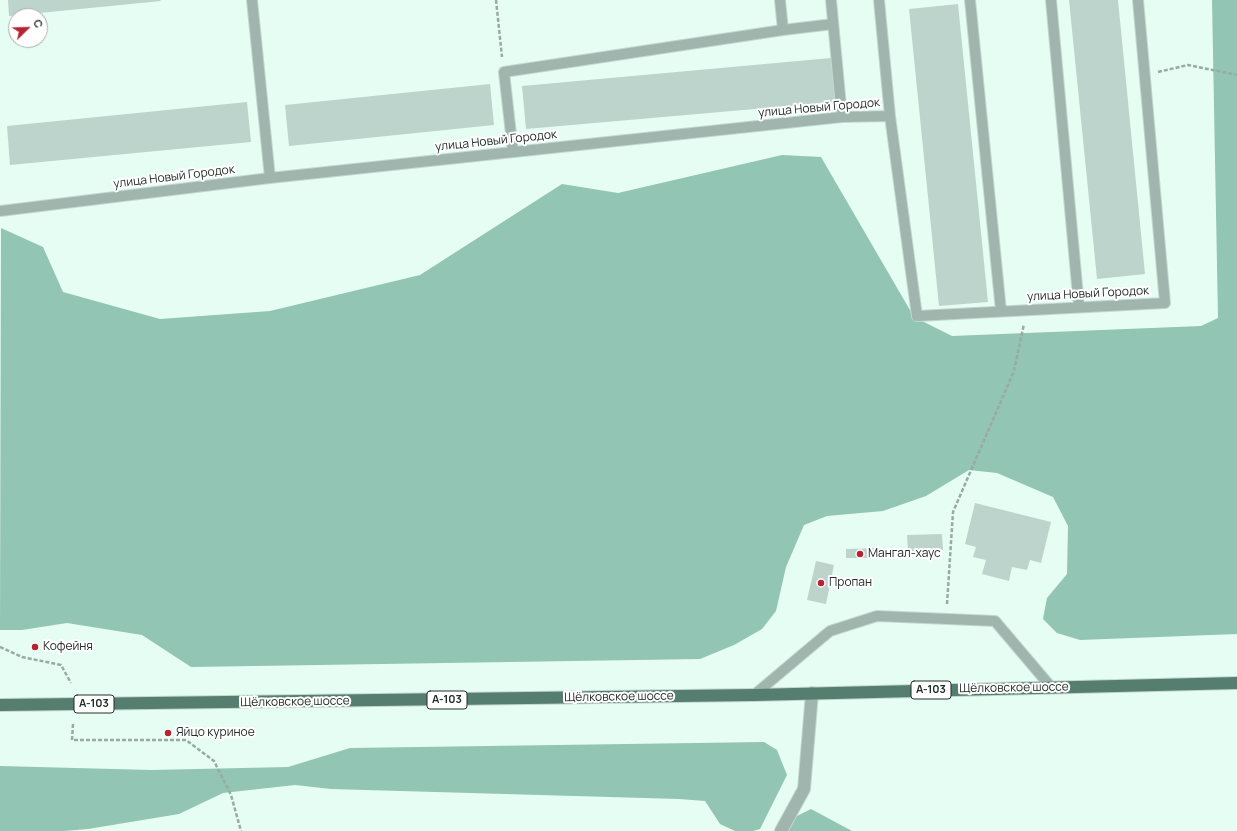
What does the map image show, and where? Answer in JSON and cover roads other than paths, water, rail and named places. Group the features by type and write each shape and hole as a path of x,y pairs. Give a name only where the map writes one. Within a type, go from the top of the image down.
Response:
{"main road":[{"name":"Щёлковское шоссе","path":"0,705 754,695 1237,683"}],"street":[{"path":"781,831 804,789 812,693"}],"lane":[{"path":"252,0 270,178"},
{"path":"780,0 783,30"},
{"path":"831,0 842,117"},
{"path":"879,0 890,116"},
{"path":"970,0 1001,311"},
{"path":"1051,0 1079,307"},
{"name":"улица Новый Городок","path":"0,211 270,178 513,152 842,117 890,116 917,316 1165,304 1138,0"},
{"path":"513,152 504,72 783,30 833,24"},
{"path":"754,695 830,631 877,616 995,621 1051,688"}],"place":[{"name":"Мангал-хаус","path":"860,554"},
{"name":"Пропан","path":"821,583"},
{"name":"Кофейня","path":"35,647"},
{"name":"Яйцо куриное","path":"168,733"}]}
